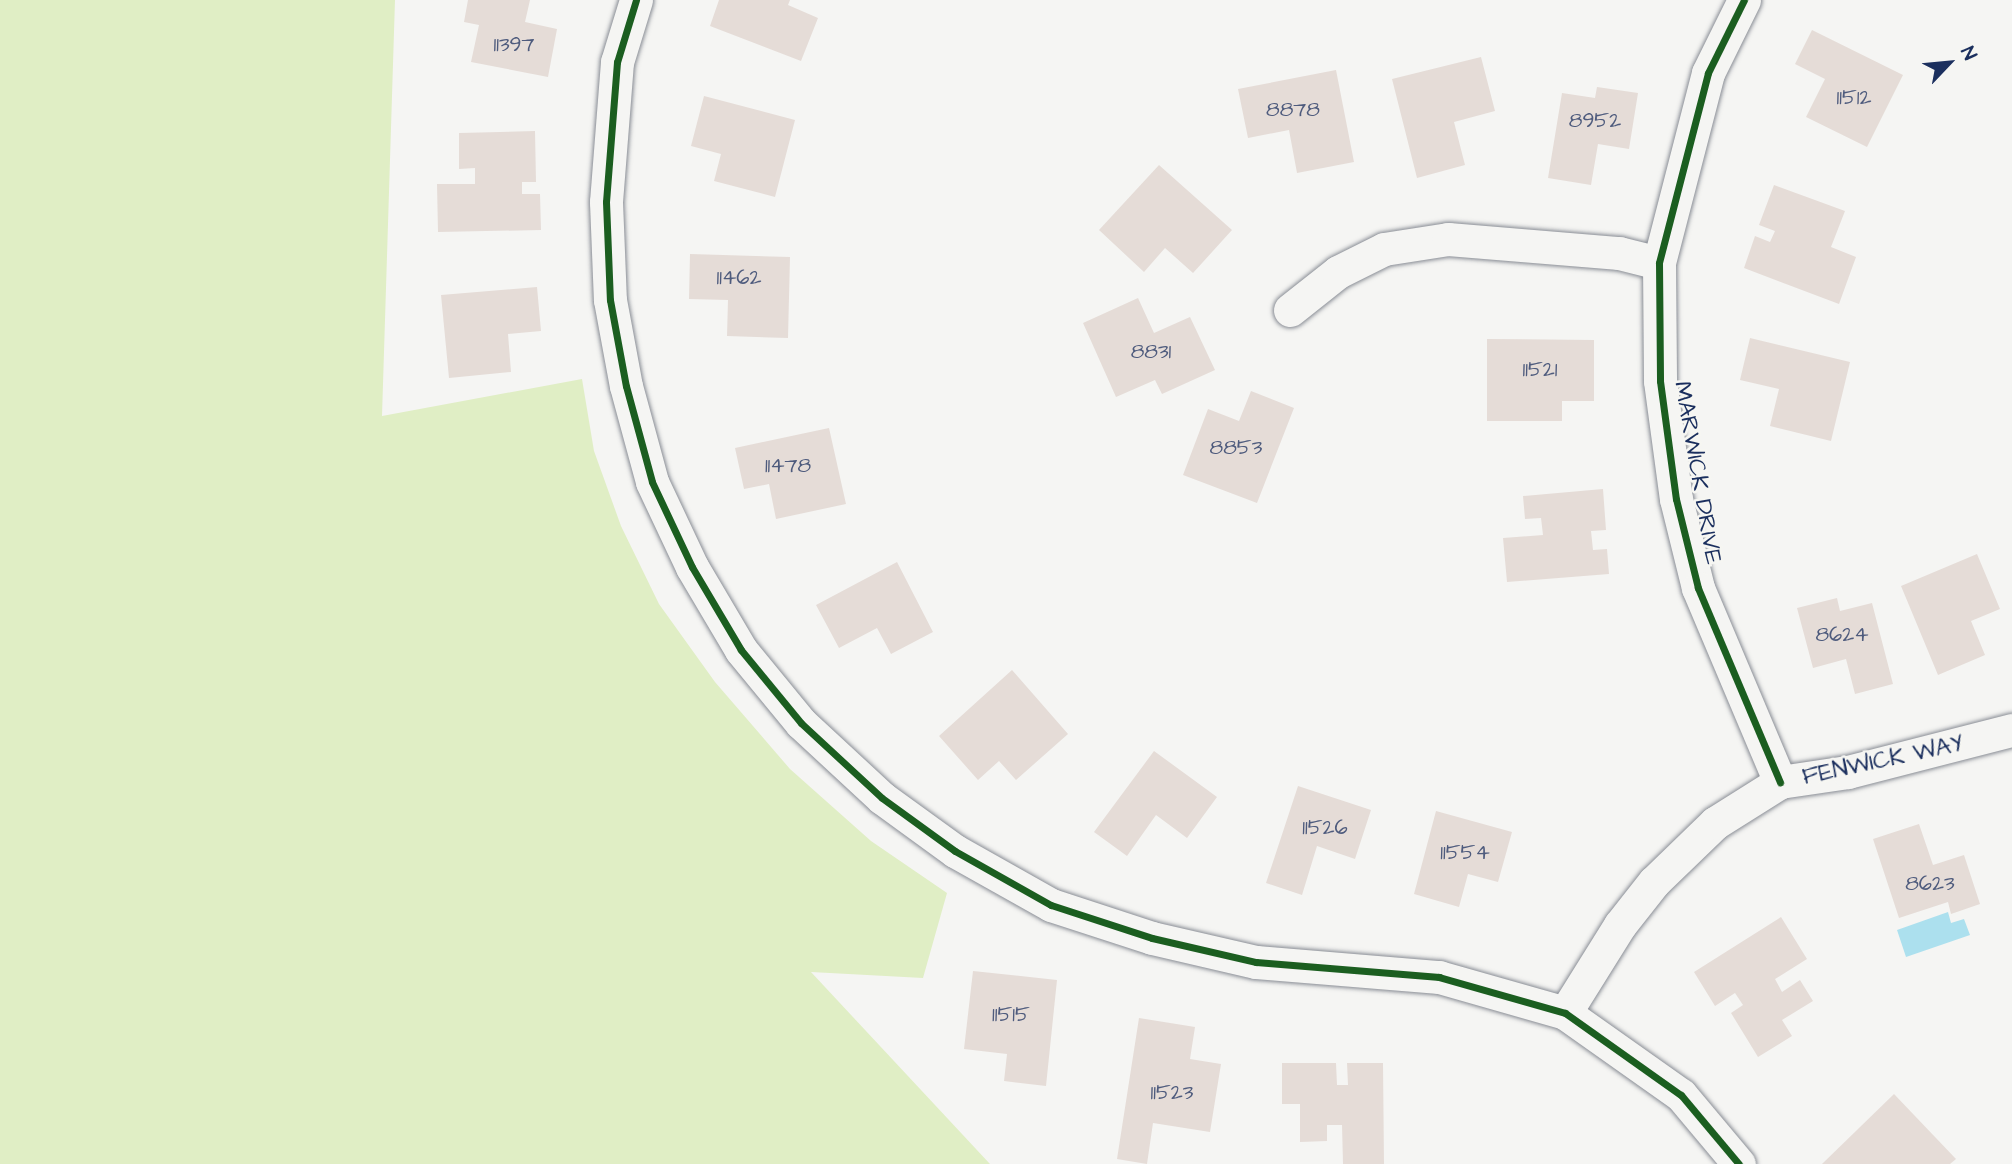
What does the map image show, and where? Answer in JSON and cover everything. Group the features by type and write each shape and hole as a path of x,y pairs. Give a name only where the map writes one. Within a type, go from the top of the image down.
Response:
{"street":[{"path":"636,0 617,62 606,202 610,300 626,386 652,482 692,567 741,650 801,723 882,798 955,851 1051,905 1152,938 1256,962 1439,977 1565,1013 1681,1095 1739,1164"},
{"name":"MARWICK DRIVE","path":"1744,0 1708,73 1659,263 1660,381 1676,499 1698,588 1780,782"},
{"path":"1290,310 1338,272 1384,249 1448,239 1619,253 1659,263"},
{"name":"FENWICK WAY","path":"1565,1013 1620,925 1654,882 1715,823 1780,782 1848,772 2012,730"}],"green space":[{"path":"0,0 395,0 382,416 582,379 594,451 621,526 659,604 715,682 790,769 871,841 947,893 923,978 811,972 990,1164 0,1164"}],"water":[{"path":"1948,912 1951,923 1964,919 1970,935 1906,957 1897,930"}],"building":[{"path":"468,0 530,0 525,22 557,29 548,77 471,62 479,25 464,22"},
{"path":"719,0 790,0 788,5 818,18 801,61 710,26"},
{"path":"1812,30 1903,75 1867,147 1806,117 1825,79 1795,64"},
{"path":"1481,57 1495,111 1454,122 1465,165 1417,178 1392,79"},
{"path":"1336,70 1354,162 1297,173 1289,130 1248,138 1238,89"},
{"path":"1597,87 1638,93 1629,149 1598,144 1591,185 1548,178 1562,93 1595,98"},
{"path":"704,96 795,120 775,197 714,181 721,154 691,146"},
{"path":"535,131 536,182 522,182 522,194 540,194 541,230 438,232 437,184 475,184 475,168 459,169 459,133"},
{"path":"1159,165 1232,230 1193,273 1165,248 1144,272 1099,230"},
{"path":"1774,185 1845,211 1831,247 1856,257 1839,304 1744,268 1755,236 1770,242 1775,231 1759,225"},
{"path":"690,254 790,257 788,338 727,336 728,300 689,299"},
{"path":"537,287 541,331 508,334 511,372 449,378 441,295"},
{"path":"1138,298 1154,333 1190,317 1215,370 1162,394 1155,380 1116,397 1083,323"},
{"path":"1750,338 1850,362 1831,441 1770,426 1779,389 1740,380"},
{"path":"1487,339 1594,340 1594,401 1562,401 1562,421 1487,421"},
{"path":"1251,391 1294,408 1257,503 1183,475 1208,409 1239,421"},
{"path":"829,428 846,504 776,519 769,484 744,489 735,448"},
{"path":"1603,489 1606,530 1591,531 1593,550 1607,549 1609,574 1507,582 1503,538 1543,535 1541,518 1525,519 1523,496"},
{"path":"1977,554 2000,609 1971,621 1985,655 1938,675 1901,586"},
{"path":"897,562 933,632 891,654 877,628 839,648 816,605"},
{"path":"1837,598 1840,611 1872,603 1893,684 1855,694 1846,659 1813,668 1797,608"},
{"path":"1012,670 1068,734 1016,780 999,761 978,780 939,736"},
{"path":"1154,751 1217,797 1187,838 1156,815 1127,856 1094,832"},
{"path":"1298,786 1371,810 1355,859 1317,846 1302,895 1266,883"},
{"path":"1436,811 1512,832 1498,882 1468,874 1459,907 1414,894"},
{"path":"1919,824 1933,865 1964,855 1980,904 1951,914 1948,902 1899,918 1873,839"},
{"path":"1781,917 1807,959 1775,979 1782,992 1800,980 1813,1001 1782,1020 1792,1036 1758,1057 1731,1013 1743,1005 1735,993 1715,1006 1694,972"},
{"path":"973,971 1057,980 1046,1086 1004,1081 1007,1054 964,1049"},
{"path":"1139,1018 1195,1027 1190,1059 1221,1064 1210,1132 1153,1123 1147,1164 1117,1159"},
{"path":"1282,1063 1336,1063 1337,1085 1348,1085 1347,1063 1383,1063 1384,1164 1343,1164 1342,1125 1327,1125 1327,1141 1300,1142 1300,1104 1282,1104"},
{"path":"1894,1094 1956,1159 1950,1164 1822,1164"}],"cycle path":[{"path":"636,0 617,62 606,202 610,300 626,386 652,482 692,567 741,650 801,723 882,798 955,851 1051,905 1152,938 1256,962 1439,977 1565,1013 1681,1095 1739,1164"},
{"path":"1744,0 1708,73 1659,263 1660,381 1676,499 1698,588 1780,782"}]}
